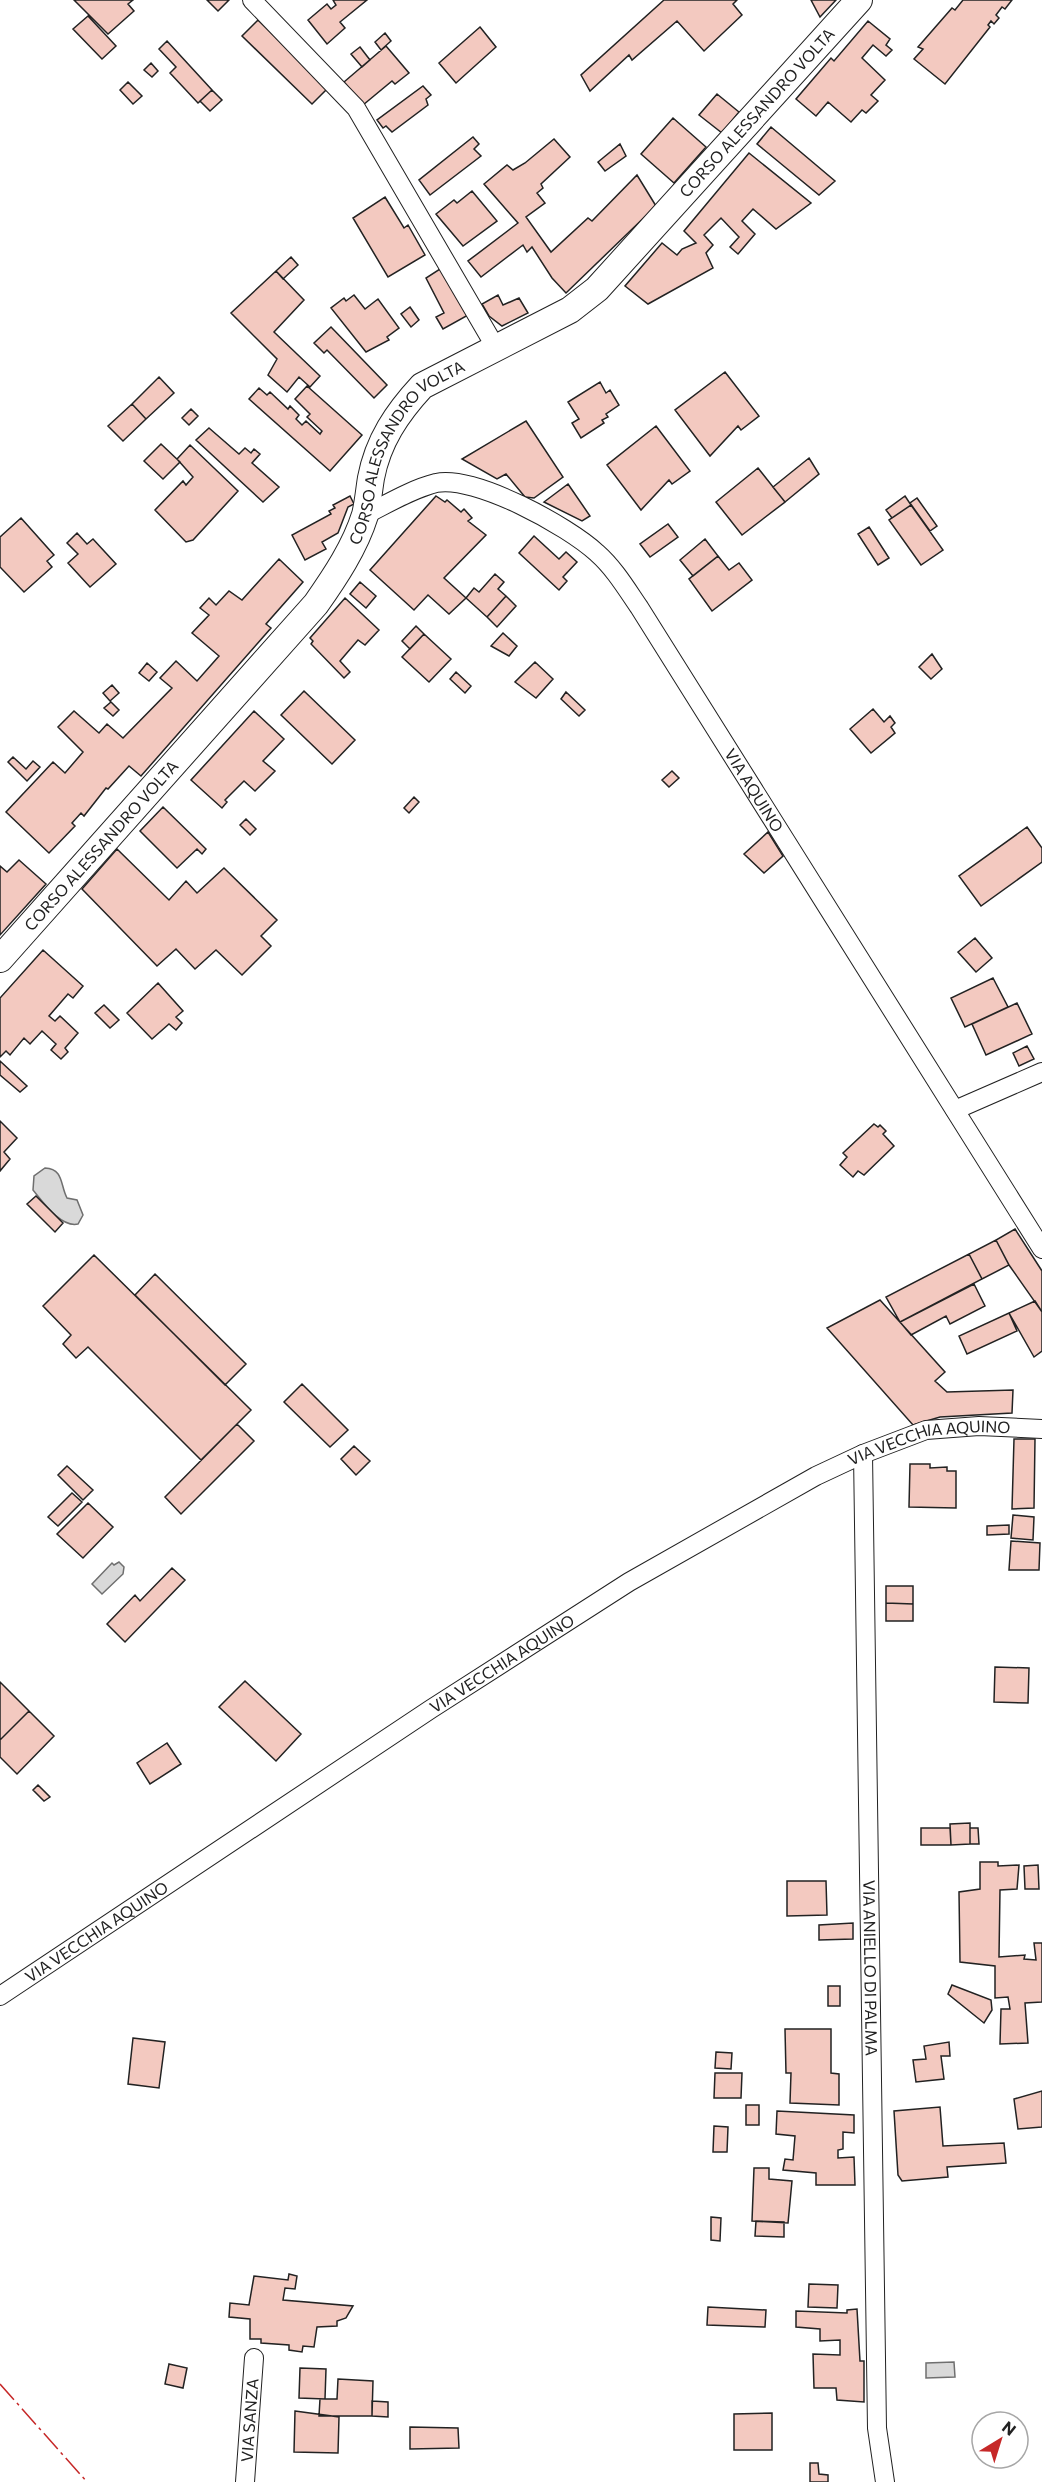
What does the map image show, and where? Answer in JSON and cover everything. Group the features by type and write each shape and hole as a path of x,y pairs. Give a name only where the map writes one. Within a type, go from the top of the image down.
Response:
{"main road":[{"name":"CORSO ALESSANDRO VOLTA","path":"0,959 316,604 338,573 365,514 378,455 391,423 404,406 422,386 570,310 597,289 860,0"}],"street":[{"path":"252,0 356,108 496,348"},
{"name":"VIA AQUINO","path":"365,514 437,483 466,484 484,489 570,531 599,554 622,581 645,617 1042,1249"},
{"path":"955,1110 1042,1072"},
{"name":"VIA VECCHIA AQUINO","path":"0,1996 430,1709 628,1582 816,1476 863,1454 926,1430 979,1426 1042,1430"},
{"name":"VIA ANIELLO DI PALMA","path":"863,1454 877,2428 885,2482"},
{"name":"VIA SANZA","path":"245,2482 254,2358"}],"shaded area":[{"path":"45,1168 55,1171 58,1175 67,1198 77,1200 83,1215 78,1224 65,1222 59,1218 33,1190 34,1176"},
{"path":"119,1562 124,1567 123,1574 102,1594 92,1584 112,1563 114,1565"},
{"path":"954,2362 955,2377 926,2378 926,2363"}],"building":[{"path":"74,0 133,0 128,4 134,11 108,34"},
{"path":"207,0 229,0 218,11"},
{"path":"333,0 367,0 340,22 345,28 327,44 308,20 327,4 331,9 336,5"},
{"path":"664,0 737,0 733,4 742,15 704,51 677,21 632,60 629,55 590,91 581,75"},
{"path":"811,0 836,0 820,17"},
{"path":"963,0 1012,0 1005,9 1002,7 996,15 999,18 994,24 991,21 988,25 990,27 945,84 914,59 923,49 918,47 952,8 955,10"},
{"path":"88,16 116,46 102,59 73,29"},
{"path":"258,20 328,88 312,104 242,36"},
{"path":"868,21 890,39 886,45 892,50 886,56 873,45 862,58 885,80 871,95 878,101 866,113 862,110 851,122 828,102 816,116 796,99 831,58 834,61"},
{"path":"480,27 496,47 456,83 439,63"},
{"path":"385,33 391,41 381,50 375,42"},
{"path":"167,41 212,90 198,103 170,73 176,67 159,49"},
{"path":"386,46 409,73 395,84 392,81 363,105 344,82"},
{"path":"360,47 370,60 362,67 351,54"},
{"path":"151,63 158,71 152,77 144,70"},
{"path":"128,82 142,96 133,104 120,90"},
{"path":"423,86 431,95 426,99 428,105 392,132 386,126 383,128 377,120"},
{"path":"212,90 222,100 210,111 200,101"},
{"path":"717,94 739,112 722,133 699,115"},
{"path":"673,118 706,147 674,183 641,154"},
{"path":"771,127 835,181 819,195 757,144"},
{"path":"473,137 479,144 474,149 481,156 430,195 419,180"},
{"path":"554,139 570,157 541,184 543,188 537,193 545,203 526,217 551,252 588,218 592,221 637,175 656,206 566,293 552,278 532,247 527,252 523,245 481,277 468,261 518,223 484,184 507,165 513,170 525,163"},
{"path":"620,144 626,156 605,171 598,162"},
{"path":"749,153 811,203 776,229 753,209 742,221 755,234 738,254 730,247 739,237 721,218 704,235 713,245 706,253 713,268 648,304 625,286 662,243 677,255 682,249 696,243 684,231"},
{"path":"472,191 497,221 463,246 436,214 454,200 457,203"},
{"path":"385,197 404,228 408,225 425,255 388,277 353,218"},
{"path":"291,257 298,265 283,279 276,271"},
{"path":"443,267 470,314 443,329 436,317 444,313 426,278"},
{"path":"276,271 304,300 274,332 320,376 310,387 299,377 287,392 268,375 277,359 231,313"},
{"path":"354,295 365,309 378,299 399,328 387,337 389,340 366,352 331,308 344,298 346,301"},
{"path":"498,295 503,305 519,298 528,313 502,326 489,316 482,304"},
{"path":"410,307 419,320 411,327 401,314"},
{"path":"331,327 387,385 374,398 327,350 324,353 314,343"},
{"path":"725,372 759,416 741,430 738,426 710,456 675,410"},
{"path":"159,377 174,393 146,419 132,404"},
{"path":"600,382 606,393 610,390 619,405 606,414 608,417 602,420 604,423 581,438 572,423 579,419 568,402"},
{"path":"307,386 362,435 330,471 249,399 259,388 267,395 270,392 288,409 290,406 299,415 296,419 302,425 306,421 320,434 322,431 307,417 310,414 295,399"},
{"path":"132,404 146,419 123,441 108,426"},
{"path":"191,409 198,416 189,425 182,418"},
{"path":"526,421 563,477 534,498 525,497 506,474 497,479 462,459"},
{"path":"656,426 690,471 672,484 669,480 641,510 607,465"},
{"path":"209,428 239,454 245,448 251,453 254,449 260,454 252,463 279,487 263,502 196,440"},
{"path":"161,444 180,462 163,479 144,461"},
{"path":"190,445 238,491 193,540 186,542 155,510 183,481 186,485 193,477 177,459"},
{"path":"809,458 819,474 785,502 773,487"},
{"path":"758,468 785,502 742,535 716,502"},
{"path":"568,484 590,516 582,521 544,502"},
{"path":"350,496 354,504 348,507 338,533 322,542 326,549 305,560 292,535 331,514 329,511 335,508 333,505"},
{"path":"436,496 445,502 447,500 461,512 464,509 472,518 468,521 486,535 444,578 466,598 449,614 428,595 414,610 370,570"},
{"path":"905,496 911,505 892,518 886,510"},
{"path":"917,498 937,526 930,531 910,503"},
{"path":"911,505 943,550 921,565 889,520"},
{"path":"21,518 54,555 47,561 52,567 24,592 0,567 0,537"},
{"path":"668,524 678,537 650,557 640,544"},
{"path":"869,527 889,558 878,565 858,534"},
{"path":"77,533 87,544 93,539 116,564 90,587 68,563 78,554 67,543"},
{"path":"534,536 559,559 566,552 577,562 563,577 567,581 559,590 519,553"},
{"path":"705,539 718,556 693,576 680,560"},
{"path":"718,556 729,570 739,563 752,580 712,611 689,579"},
{"path":"279,559 303,582 266,624 271,628 141,776 129,766 108,789 106,788 84,816 81,813 72,823 75,826 49,853 6,812 53,762 65,773 83,752 58,727 74,711 99,733 107,724 123,738 172,688 160,678 176,661 197,681 219,656 192,633 209,615 200,608 209,598 216,605 229,591 242,600"},
{"path":"495,574 504,582 498,589 506,596 487,617 466,598 474,588 479,592"},
{"path":"360,582 376,596 366,608 350,594"},
{"path":"506,596 516,606 497,627 487,617"},
{"path":"345,598 379,630 365,645 358,640 340,661 350,672 344,678 311,644 313,641 310,638"},
{"path":"416,626 424,634 410,649 402,641"},
{"path":"503,633 517,646 509,656 491,646"},
{"path":"424,634 451,659 429,682 402,657"},
{"path":"932,654 942,669 931,679 919,667"},
{"path":"535,662 553,679 536,698 515,682"},
{"path":"147,663 157,672 149,681 139,673"},
{"path":"456,672 471,686 465,693 450,679"},
{"path":"112,685 119,693 110,701 103,693"},
{"path":"304,691 355,740 332,764 281,715"},
{"path":"566,692 585,710 579,716 561,699"},
{"path":"111,702 119,710 113,716 104,708"},
{"path":"873,709 884,722 890,716 895,723 891,727 895,733 871,753 850,729"},
{"path":"254,711 284,739 263,761 275,771 255,791 244,781 225,800 227,802 222,808 191,780"},
{"path":"13,757 26,769 33,761 40,767 27,781 8,762"},
{"path":"672,771 679,778 669,787 662,780"},
{"path":"414,797 419,802 409,813 404,808"},
{"path":"163,807 206,849 202,854 197,849 177,868 140,831"},
{"path":"246,819 256,829 250,835 240,825"},
{"path":"1027,827 1042,848 1042,862 981,906 959,876"},
{"path":"768,832 783,856 764,873 744,854"},
{"path":"117,849 169,900 186,881 197,893 224,868 277,920 261,936 271,946 242,975 216,950 195,969 176,949 157,966 82,889"},
{"path":"19,860 46,884 0,935 0,866 7,872"},
{"path":"975,938 992,958 976,972 958,952"},
{"path":"43,950 83,986 73,998 68,994 49,1016 55,1021 60,1016 78,1033 65,1048 68,1052 61,1059 51,1050 56,1044 42,1031 30,1044 24,1038 10,1055 6,1051 0,1057 0,998"},
{"path":"993,978 1008,1007 965,1027 951,998"},
{"path":"158,983 183,1011 176,1017 182,1023 176,1030 169,1024 152,1039 127,1013"},
{"path":"1017,1003 1032,1034 986,1055 972,1024"},
{"path":"104,1005 119,1020 110,1028 95,1013"},
{"path":"1027,1046 1034,1059 1019,1066 1013,1053"},
{"path":"0,1061 27,1086 20,1092 0,1075"},
{"path":"0,1121 17,1138 4,1152 10,1159 0,1171"},
{"path":"874,1124 878,1127 880,1125 886,1131 883,1134 894,1146 864,1175 858,1171 853,1177 840,1165 847,1157 843,1153"},
{"path":"36,1196 63,1223 55,1232 27,1204"},
{"path":"1015,1229 1042,1271 1042,1312 1009,1265 996,1240"},
{"path":"996,1240 1009,1265 982,1279 969,1254"},
{"path":"969,1254 982,1279 900,1322 886,1297"},
{"path":"94,1255 251,1410 201,1460 88,1347 76,1358 63,1344 71,1335 43,1306"},
{"path":"155,1274 246,1364 225,1385 135,1295"},
{"path":"974,1284 985,1306 950,1324 946,1316 911,1335 900,1322"},
{"path":"880,1300 945,1372 935,1381 947,1392 1013,1390 1012,1413 940,1417 913,1425 827,1328"},
{"path":"1035,1301 1042,1312 1042,1351 1034,1357 1009,1313"},
{"path":"1009,1313 1017,1331 967,1354 959,1336"},
{"path":"302,1384 348,1430 330,1447 284,1402"},
{"path":"237,1424 254,1441 181,1514 165,1497"},
{"path":"1014,1439 1035,1439 1034,1508 1012,1509"},
{"path":"354,1446 370,1461 356,1475 341,1459"},
{"path":"910,1464 930,1464 930,1468 947,1467 947,1471 956,1471 956,1508 909,1507"},
{"path":"67,1466 93,1490 83,1500 58,1475"},
{"path":"72,1493 82,1502 58,1526 48,1517"},
{"path":"88,1503 113,1527 83,1558 57,1534"},
{"path":"1013,1515 1034,1517 1033,1540 1011,1538"},
{"path":"1009,1525 1009,1534 987,1535 987,1526"},
{"path":"1011,1541 1040,1543 1039,1570 1009,1570"},
{"path":"172,1568 185,1580 125,1642 107,1624 135,1595 140,1601"},
{"path":"886,1586 913,1586 913,1604 886,1603"},
{"path":"886,1603 913,1604 913,1621 886,1621"},
{"path":"995,1667 1029,1668 1028,1703 994,1702"},
{"path":"245,1681 301,1734 276,1761 219,1707"},
{"path":"0,1682 29,1711 0,1740"},
{"path":"29,1711 54,1736 17,1774 0,1757 0,1740"},
{"path":"167,1743 181,1764 150,1784 137,1763"},
{"path":"38,1785 50,1797 44,1801 33,1790"},
{"path":"970,1823 970,1844 951,1845 950,1824"},
{"path":"921,1828 950,1828 951,1845 921,1845"},
{"path":"970,1828 978,1828 979,1844 970,1844"},
{"path":"980,1862 998,1862 998,1866 1019,1865 1017,1889 1000,1890 999,1957 1025,1955 1024,1959 1036,1960 1034,1943 1042,1943 1042,2002 1025,2003 1028,2043 1000,2044 1001,2009 1010,2009 1008,1997 995,1998 995,1966 960,1962 959,1892 980,1889"},
{"path":"1038,1865 1039,1889 1025,1889 1024,1866"},
{"path":"787,1881 826,1881 827,1915 787,1916"},
{"path":"853,1923 853,1939 819,1940 819,1925"},
{"path":"952,1985 991,2000 992,2010 984,2023 948,1994"},
{"path":"828,1986 840,1986 840,2006 828,2006"},
{"path":"785,2029 831,2029 831,2073 839,2074 839,2105 790,2103 791,2073 786,2073"},
{"path":"133,2038 165,2042 159,2088 128,2084"},
{"path":"949,2042 950,2056 941,2056 944,2079 916,2082 913,2060 926,2059 924,2046"},
{"path":"716,2052 732,2053 731,2069 715,2068"},
{"path":"715,2073 742,2073 741,2098 714,2098"},
{"path":"1042,2091 1042,2127 1018,2129 1014,2099"},
{"path":"746,2105 759,2105 759,2125 746,2125"},
{"path":"940,2107 943,2146 1004,2143 1006,2163 947,2167 948,2177 902,2181 898,2175 894,2111"},
{"path":"777,2111 854,2115 854,2133 843,2132 843,2149 838,2150 838,2158 854,2157 855,2185 816,2185 816,2173 783,2170 785,2159 793,2160 795,2136 776,2134"},
{"path":"714,2126 728,2127 727,2152 713,2152"},
{"path":"754,2168 769,2168 769,2179 792,2181 788,2223 752,2221"},
{"path":"711,2217 721,2218 720,2241 711,2240"},
{"path":"756,2221 784,2222 784,2237 755,2236"},
{"path":"289,2274 297,2276 295,2289 285,2288 283,2300 353,2306 346,2318 337,2321 337,2326 317,2327 314,2347 303,2346 302,2352 289,2350 289,2345 261,2343 261,2339 250,2339 250,2319 229,2317 230,2303 249,2305 254,2276 288,2280"},
{"path":"809,2284 838,2285 837,2308 808,2307"},
{"path":"708,2307 766,2310 765,2327 707,2325"},
{"path":"857,2309 860,2361 864,2361 864,2402 837,2400 836,2388 814,2388 813,2354 840,2355 840,2340 820,2341 820,2329 796,2327 796,2311 847,2313 847,2310"},
{"path":"169,2364 187,2368 183,2388 165,2384"},
{"path":"300,2368 326,2369 325,2399 299,2398"},
{"path":"338,2379 373,2381 372,2416 319,2416 320,2399 337,2399"},
{"path":"372,2401 388,2402 388,2417 372,2416"},
{"path":"295,2411 339,2417 338,2453 294,2452"},
{"path":"772,2413 772,2450 734,2450 734,2414"},
{"path":"410,2427 458,2428 459,2448 410,2449"},
{"path":"810,2463 818,2463 819,2474 828,2475 828,2482 810,2482"}],"power":[{"path":"0,2384 87,2482"}]}
